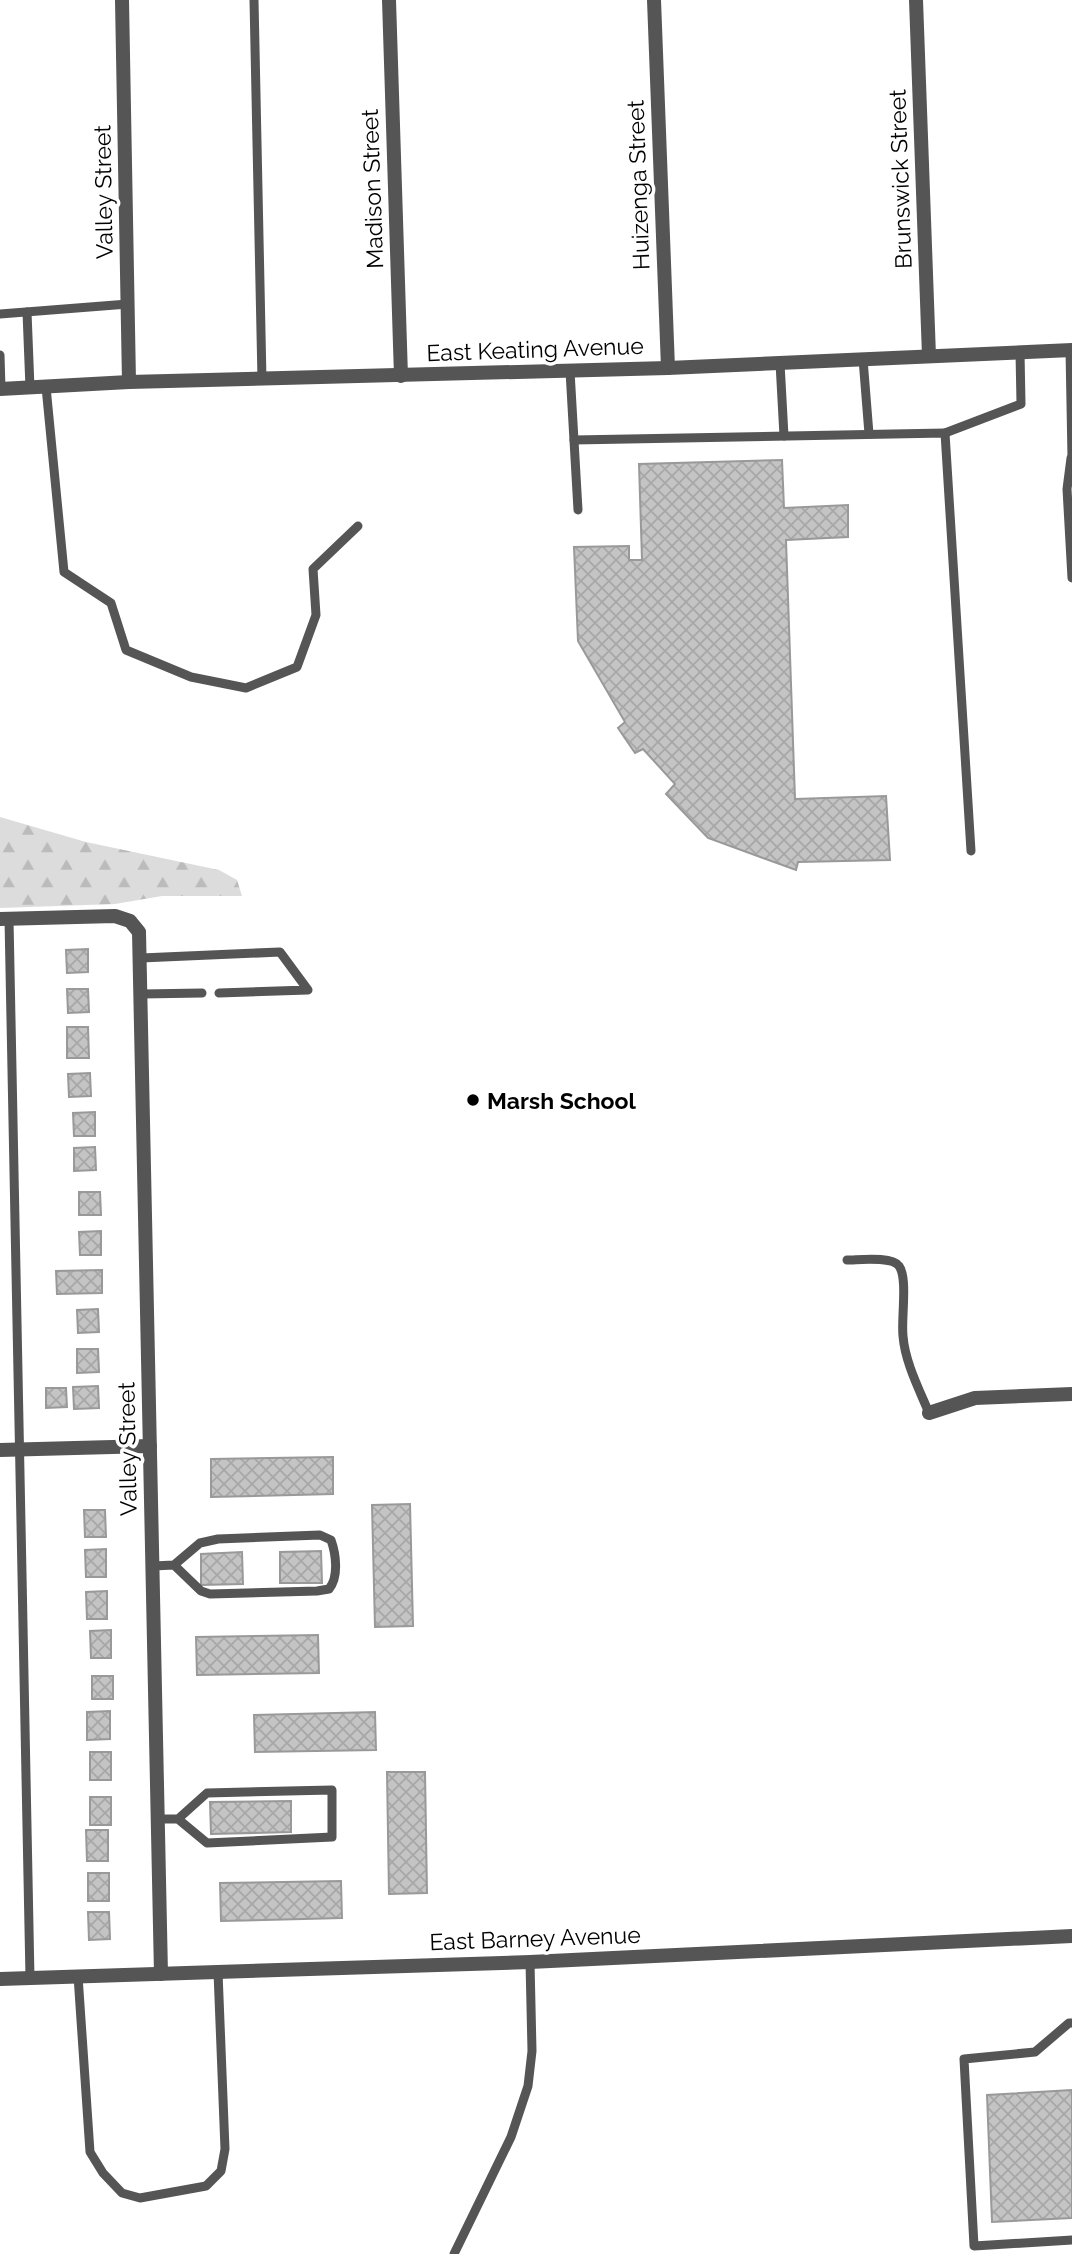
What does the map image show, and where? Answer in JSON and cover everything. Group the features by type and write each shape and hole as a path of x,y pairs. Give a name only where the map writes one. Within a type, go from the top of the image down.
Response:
{"street":[{"name":"Valley Street","path":"122,0 129,382"},
{"name":"Madison Street","path":"389,0 401,376"},
{"name":"Huizenga Street","path":"654,0 668,368"},
{"name":"Brunswick Street","path":"916,0 929,356"},
{"name":"East Keating Avenue","path":"0,389 129,382 668,368 1071,350"},
{"name":"Valley Street","path":"4,919 115,916 135,925 139,932 161,1974"},
{"path":"929,1413 975,1398 1072,1394"},
{"path":"0,1450 150,1446"},
{"name":"East Barney Avenue","path":"0,1979 530,1962 1072,1936"}],"lane":[{"path":"254,0 262,380"},
{"path":"0,314 128,304"},
{"path":"27,312 30,387"},
{"path":"1071,350 1072,458 1067,489 1072,578"},
{"path":"574,440 945,433 1021,404 1020,352"},
{"path":"0,355 0,389"},
{"path":"863,359 869,434"},
{"path":"780,363 784,436"},
{"path":"569,371 578,510"},
{"path":"46,387 64,572 111,603 126,650 191,677 246,688 297,667 316,615 313,569 358,526"},
{"path":"945,433 971,851"},
{"path":"4,919 20,1450 30,1978"},
{"path":"141,958 280,952 308,990 219,993"},
{"path":"142,994 202,993"},
{"path":"846,1260 891,1260 900,1266 903,1338 910,1365 929,1413"},
{"path":"153,1566 174,1566 200,1543 218,1539 320,1535 331,1539 335,1552 334,1583 329,1590 224,1593 201,1591 174,1566"},
{"path":"158,1819 178,1819 207,1843 332,1838 332,1790 206,1793 178,1819"},
{"path":"454,2254 511,2137 528,2086 532,2051 530,1962"},
{"path":"78,1976 90,2152 103,2173 122,2193 140,2198 206,2186 221,2171 225,2149 218,1972"},
{"path":"1072,2023 1035,2052 964,2059 974,2246 1072,2240"}],"green space":[{"path":"0,817 86,842 219,870 237,880 242,896 162,896 115,904 0,908"}],"building":[{"path":"782,460 784,508 848,505 848,537 786,540 795,799 886,796 890,860 798,862 796,870 708,838 666,794 675,784 643,749 635,753 618,728 625,722 578,641 574,547 629,546 629,560 642,560 639,464"},
{"path":"88,949 88,972 67,973 66,950"},
{"path":"67,989 88,989 89,1012 68,1013"},
{"path":"67,1027 88,1027 89,1058 67,1058"},
{"path":"90,1073 91,1096 69,1097 68,1074"},
{"path":"95,1112 95,1136 74,1136 73,1113"},
{"path":"95,1147 96,1170 74,1171 74,1148"},
{"path":"79,1192 100,1192 101,1215 79,1215"},
{"path":"101,1231 101,1255 80,1255 79,1232"},
{"path":"102,1270 102,1293 57,1294 56,1271"},
{"path":"98,1309 99,1332 78,1333 77,1310"},
{"path":"77,1349 98,1349 99,1372 77,1373"},
{"path":"98,1386 99,1408 74,1409 73,1387"},
{"path":"46,1388 66,1388 67,1407 46,1408"},
{"path":"333,1457 333,1494 211,1497 211,1459"},
{"path":"410,1504 413,1626 375,1627 372,1505"},
{"path":"84,1510 105,1510 106,1537 85,1537"},
{"path":"106,1549 106,1577 86,1577 85,1550"},
{"path":"321,1551 322,1583 280,1583 280,1552"},
{"path":"242,1552 243,1584 201,1585 201,1554"},
{"path":"107,1591 107,1619 87,1619 86,1592"},
{"path":"111,1630 111,1658 91,1658 90,1631"},
{"path":"318,1635 319,1673 197,1675 196,1637"},
{"path":"92,1676 113,1676 113,1699 92,1699"},
{"path":"110,1711 110,1739 87,1740 87,1712"},
{"path":"375,1712 376,1750 255,1752 254,1715"},
{"path":"90,1752 111,1752 111,1780 90,1780"},
{"path":"387,1772 425,1772 427,1893 389,1894"},
{"path":"90,1797 111,1797 111,1825 90,1825"},
{"path":"291,1801 291,1832 211,1834 210,1802"},
{"path":"86,1830 108,1830 108,1861 87,1861"},
{"path":"88,1873 109,1873 109,1901 88,1901"},
{"path":"341,1881 342,1918 221,1921 220,1883"},
{"path":"88,1912 109,1912 110,1939 89,1940"},
{"path":"1072,2090 1072,2218 992,2222 987,2095"}],"place":[{"name":"Marsh School","path":"473,1100"}]}
